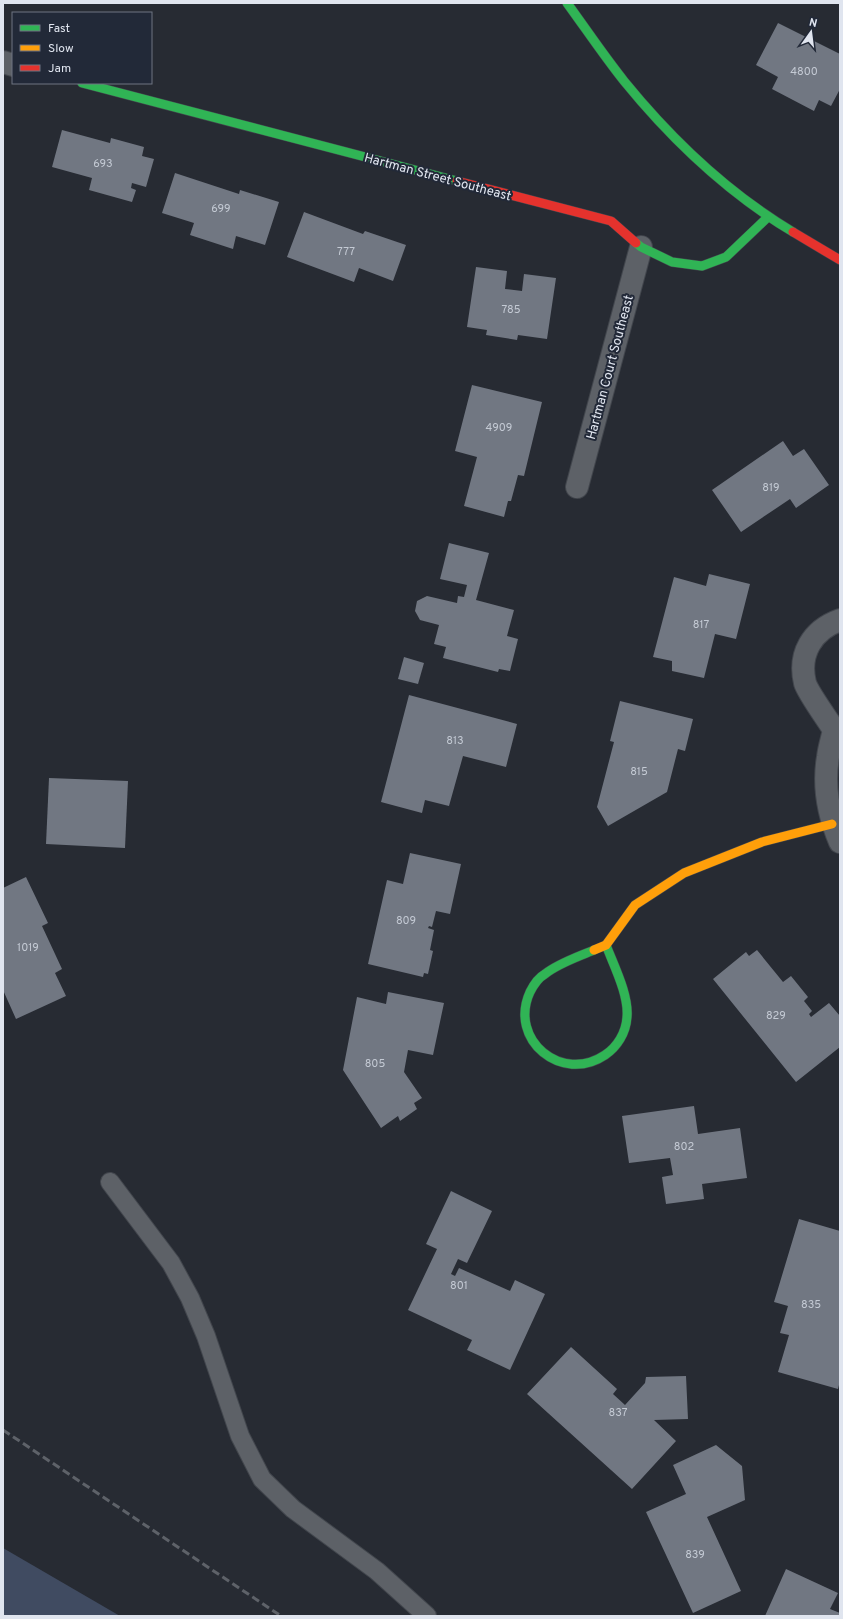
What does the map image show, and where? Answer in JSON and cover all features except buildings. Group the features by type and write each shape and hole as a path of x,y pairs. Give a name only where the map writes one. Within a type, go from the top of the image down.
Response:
{"street":[{"path":"567,3 624,82 669,132 721,182 768,217 840,260"},
{"name":"Hartman Street Southeast","path":"86,84 611,221 642,247 672,262 702,266 726,257 768,217"},
{"name":"Hartman Court Southeast","path":"576,487 642,247"},
{"path":"606,944 626,1001 627,1018 622,1036 612,1050 597,1060 581,1065 563,1063 548,1057 536,1046 528,1032 524,1016 526,1001 533,986 544,974 568,961 606,944 635,905 684,874 762,842 836,833 826,788 828,758 837,729 806,684 803,662 811,640 827,625 840,620"}],"lane":[{"path":"110,1182 171,1263 190,1298 206,1336 240,1436 262,1479 293,1509 377,1571 427,1616"}],"shaded area":[{"path":"3,1548 120,1616 3,1616"}],"railway":[{"path":"3,1430 281,1616"}],"traffic: fast":[{"path":"567,3 624,81 642,103 681,144 724,183 769,217 793,232"},
{"path":"86,84 457,181"},
{"path":"636,243 641,247 672,262 702,266 726,257 768,217"},
{"path":"594,950 569,960 542,976 530,992 525,1010 526,1026 533,1041 543,1052 557,1060 572,1064 589,1063 605,1055 617,1044 625,1029 627,1017 626,999 606,945"}],"traffic: slow":[{"path":"594,950 606,945 635,905 684,873 762,842 832,824"}],"traffic: jam":[{"path":"457,181 611,221 636,243"},
{"path":"793,232 840,260"}]}
